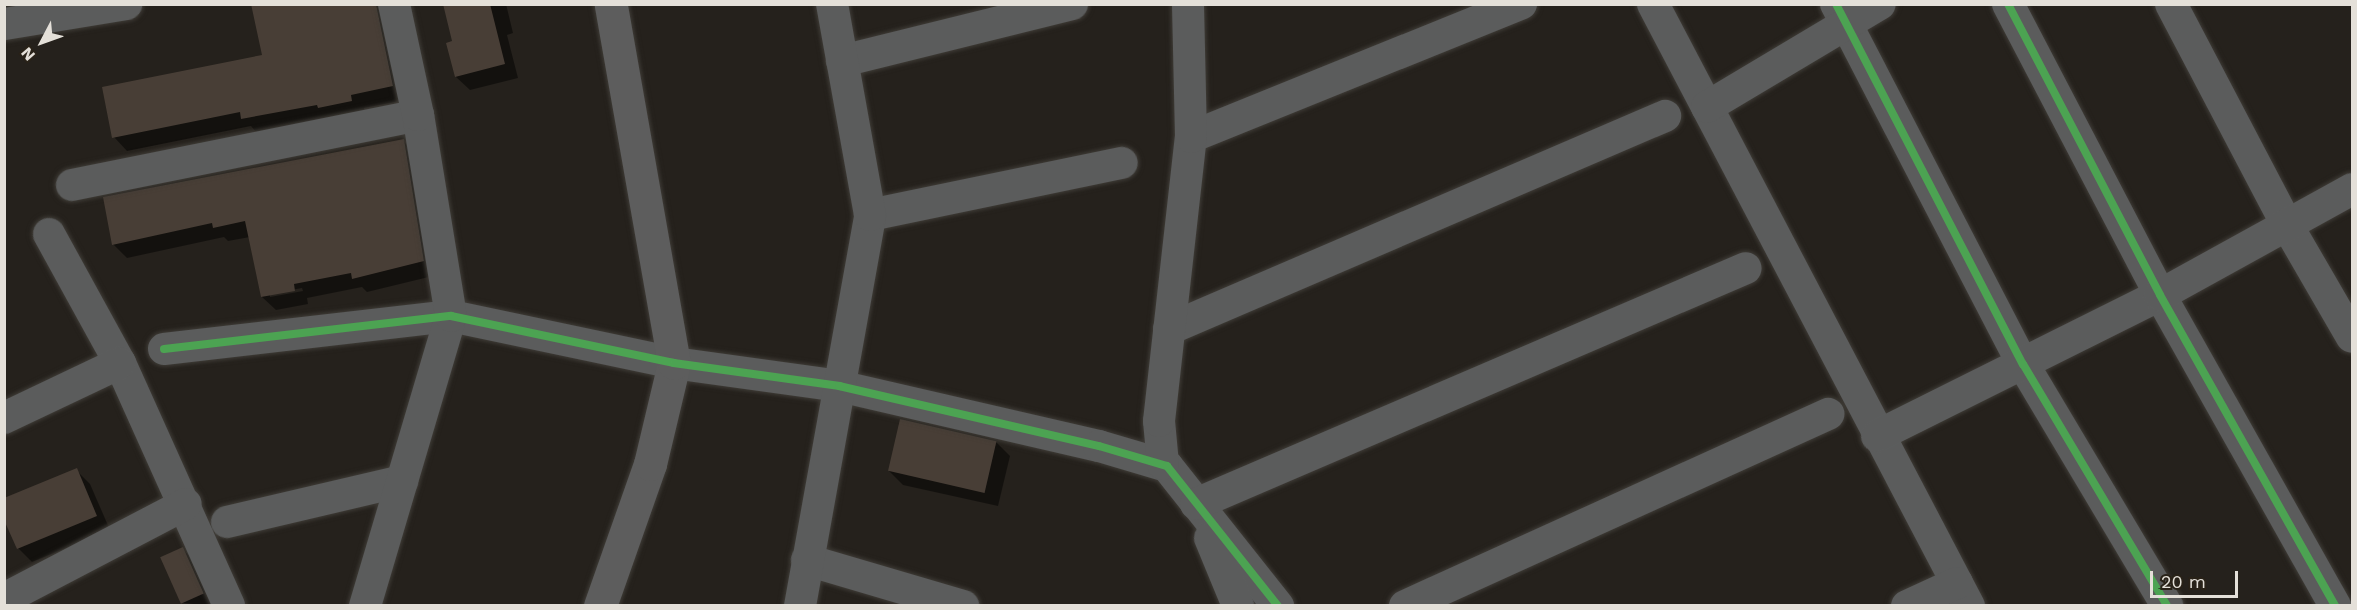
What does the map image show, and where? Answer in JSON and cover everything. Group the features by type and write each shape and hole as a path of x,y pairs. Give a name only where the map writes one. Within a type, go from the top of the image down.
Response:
{"main road":[{"path":"600,606 650,464 674,363 611,4"}],"street":[{"path":"4,24 126,4"},
{"path":"365,606 451,316 418,115 394,4"},
{"path":"800,606 870,215 832,4"},
{"path":"842,60 1072,4"},
{"path":"1188,4 1191,138 1160,421 1163,464 1278,606"},
{"path":"1191,138 1521,4"},
{"path":"1653,4 1877,436 1963,594 1907,606"},
{"path":"1707,107 1842,15 1880,4"},
{"path":"2008,4 2160,295 2335,606"},
{"path":"2171,4 2287,225 2352,337"},
{"path":"1842,15 2024,364 2167,606"},
{"path":"72,185 418,115"},
{"path":"1169,329 1665,116"},
{"path":"870,215 1122,163"},
{"path":"1877,436 2160,295 2352,189"},
{"path":"49,234 120,363 186,504 229,606"},
{"path":"1196,504 1746,268"},
{"path":"164,349 451,316 674,363 839,386 1163,464"},
{"path":"4,418 120,363"},
{"path":"1405,606 1828,414"},
{"path":"227,522 402,481"},
{"path":"4,598 186,504"},
{"path":"1196,504 1238,606"},
{"path":"807,560 963,606"},
{"path":"2342,606 2352,599"}],"building":[{"path":"251,4 376,4 393,86 351,95 352,101 318,108 317,105 241,119 240,112 112,138 102,87 262,55"},
{"path":"443,4 490,4 505,64 455,77 446,43 452,41"},
{"path":"404,139 424,261 352,279 351,273 294,284 295,291 261,297 245,221 213,228 212,223 112,245 103,197"},
{"path":"900,419 996,441 985,493 888,471"},
{"path":"77,468 97,516 17,549 4,520 4,498"},
{"path":"183,547 204,594 181,604 160,557"}],"cycle path":[{"path":"1836,4 2023,364 2167,606"},
{"path":"2008,4 2160,295 2335,606"},
{"path":"164,349 451,316 674,363 839,386 1099,446 1167,466 1278,606"}]}
